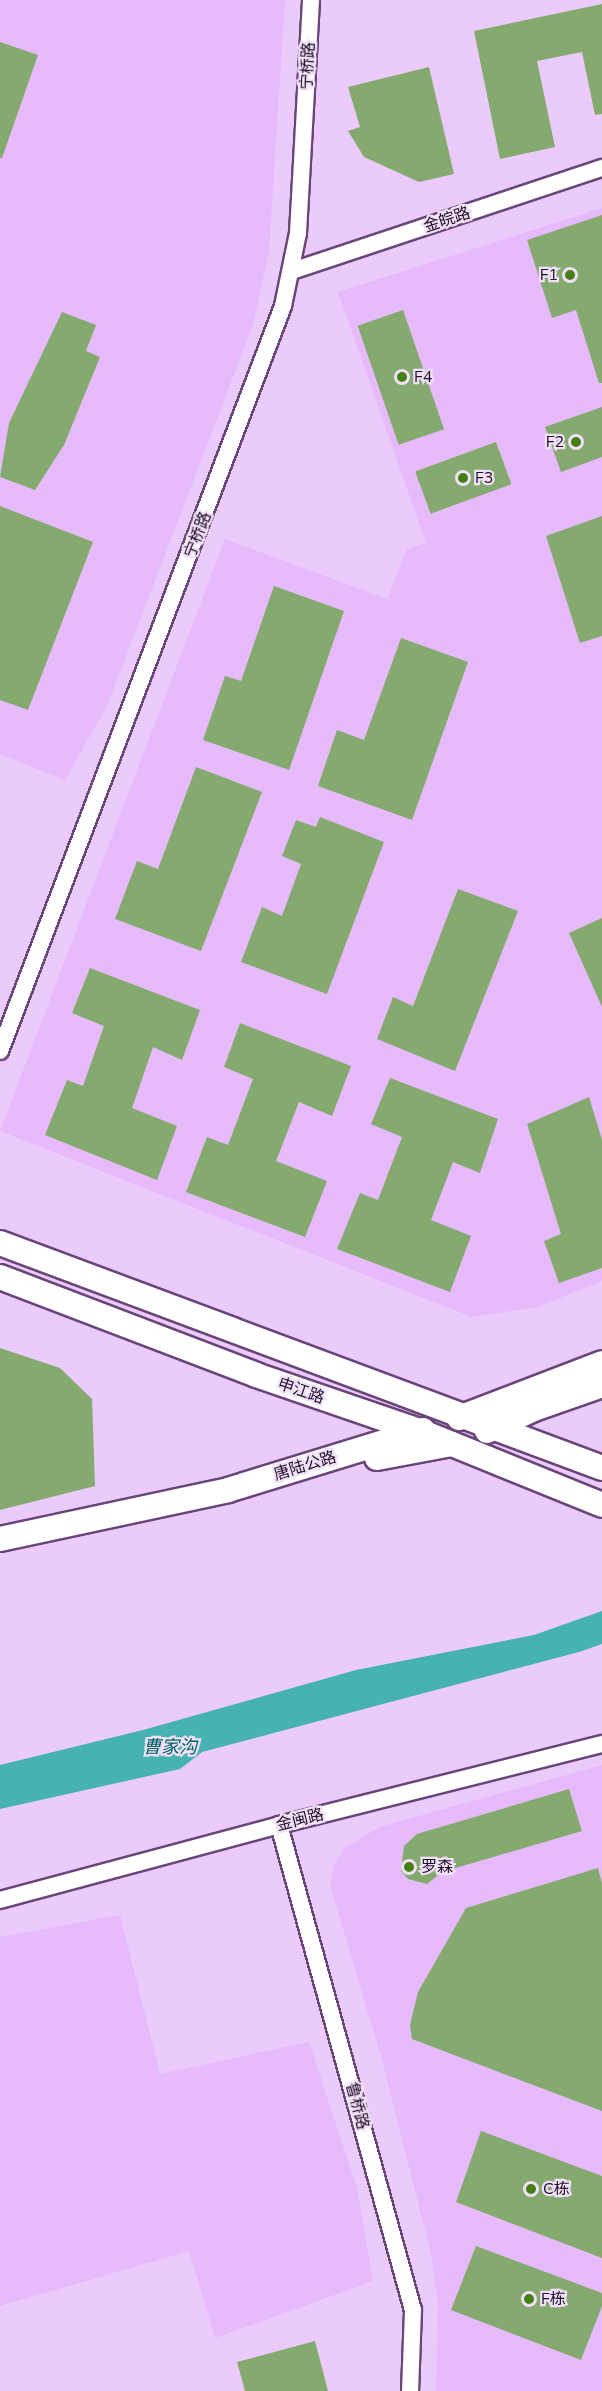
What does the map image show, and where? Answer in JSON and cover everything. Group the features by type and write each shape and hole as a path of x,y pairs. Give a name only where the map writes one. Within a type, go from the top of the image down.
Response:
{"main road":[{"name":"申江路","path":"0,1243 602,1468"},
{"name":"申江路","path":"0,1277 256,1376 420,1431 602,1505"},
{"name":"唐陆公路","path":"0,1539 228,1490 465,1416 602,1363"},
{"name":"唐陆公路","path":"0,1554 157,1521 348,1465 451,1444 495,1428 534,1408 602,1385"}],"street":[{"name":"宁桥路","path":"0,1051 273,338 292,271 301,199 311,0"},
{"name":"金皖路","path":"292,271 602,168"},
{"name":"金闽路","path":"0,1900 279,1825 602,1744"},
{"name":"鲁桥路","path":"279,1825 413,2310 410,2391"}],"shaded area":[{"path":"0,0 285,0 269,251 253,325 107,706 65,780 0,754"},
{"path":"602,208 602,1281 537,1307 472,1317 0,1131 225,539 387,599 407,549 426,543 338,292"},
{"path":"602,1765 602,2391 436,2391 438,2303 431,2254 382,2060 330,1885 334,1865 344,1849 379,1827"},
{"path":"120,1915 160,2074 309,2042 357,2188 373,2281 215,2338 189,2251 0,2306 0,1937"}],"water":[{"name":"曹家沟","path":"602,1611 602,1644 579,1652 202,1752 180,1769 0,1809 0,1765 143,1730 356,1670 534,1635"}],"building":[{"path":"602,4 602,114 595,115 582,52 537,61 555,147 500,159 474,31"},
{"path":"0,42 38,55 2,158 0,158"},
{"path":"429,67 454,174 419,182 364,157 348,131 360,127 348,87"},
{"name":"F1","path":"602,215 602,383 599,383 576,310 552,318 527,240"},
{"name":"F4","path":"403,310 444,429 399,445 358,326"},
{"path":"62,312 96,325 86,351 100,357 64,445 35,490 0,477 9,423"},
{"name":"F2","path":"602,407 602,457 561,472 545,427"},
{"name":"F3","path":"496,442 511,484 431,514 415,471"},
{"path":"0,506 93,542 28,710 0,700"},
{"path":"602,516 602,636 580,643 546,536"},
{"path":"274,586 344,611 289,770 203,740 225,676 241,681"},
{"path":"401,638 468,662 412,820 318,786 337,730 364,740"},
{"path":"196,767 262,792 201,951 115,919 137,861 158,869"},
{"path":"320,817 384,842 327,994 241,962 262,907 282,916 301,864 282,856 296,820 316,827"},
{"path":"458,889 518,911 455,1071 377,1039 393,997 413,1006"},
{"path":"602,918 602,1007 569,933"},
{"path":"90,968 200,1010 182,1060 153,1047 132,1108 177,1126 157,1180 45,1135 67,1080 83,1086 104,1026 72,1013"},
{"path":"240,1023 351,1066 332,1116 299,1102 276,1161 327,1181 305,1237 186,1192 207,1137 228,1145 253,1079 224,1067"},
{"path":"390,1078 498,1119 480,1173 453,1162 431,1220 471,1236 450,1292 337,1249 360,1193 378,1200 402,1137 371,1124"},
{"path":"589,1097 602,1140 602,1268 559,1283 544,1241 561,1234 527,1124"},
{"path":"0,1348 60,1368 92,1399 95,1486 0,1510"},
{"path":"569,1789 582,1831 442,1872 427,1884 408,1879 401,1871 404,1846 417,1834"},
{"path":"598,1868 602,1884 602,2111 412,2039 410,2025 418,1992 466,1908"},
{"name":"C栋","path":"481,2131 602,2176 602,2258 456,2202"},
{"name":"F栋","path":"476,2246 602,2293 602,2306 581,2360 451,2310"},
{"path":"315,2341 328,2391 245,2391 237,2362"}],"place":[{"name":"F1","path":"570,275"},
{"name":"F4","path":"402,377"},
{"name":"F2","path":"576,442"},
{"name":"F3","path":"463,478"},
{"name":"罗森","path":"409,1867"},
{"name":"C栋","path":"531,2189"},
{"name":"F栋","path":"529,2299"}]}
